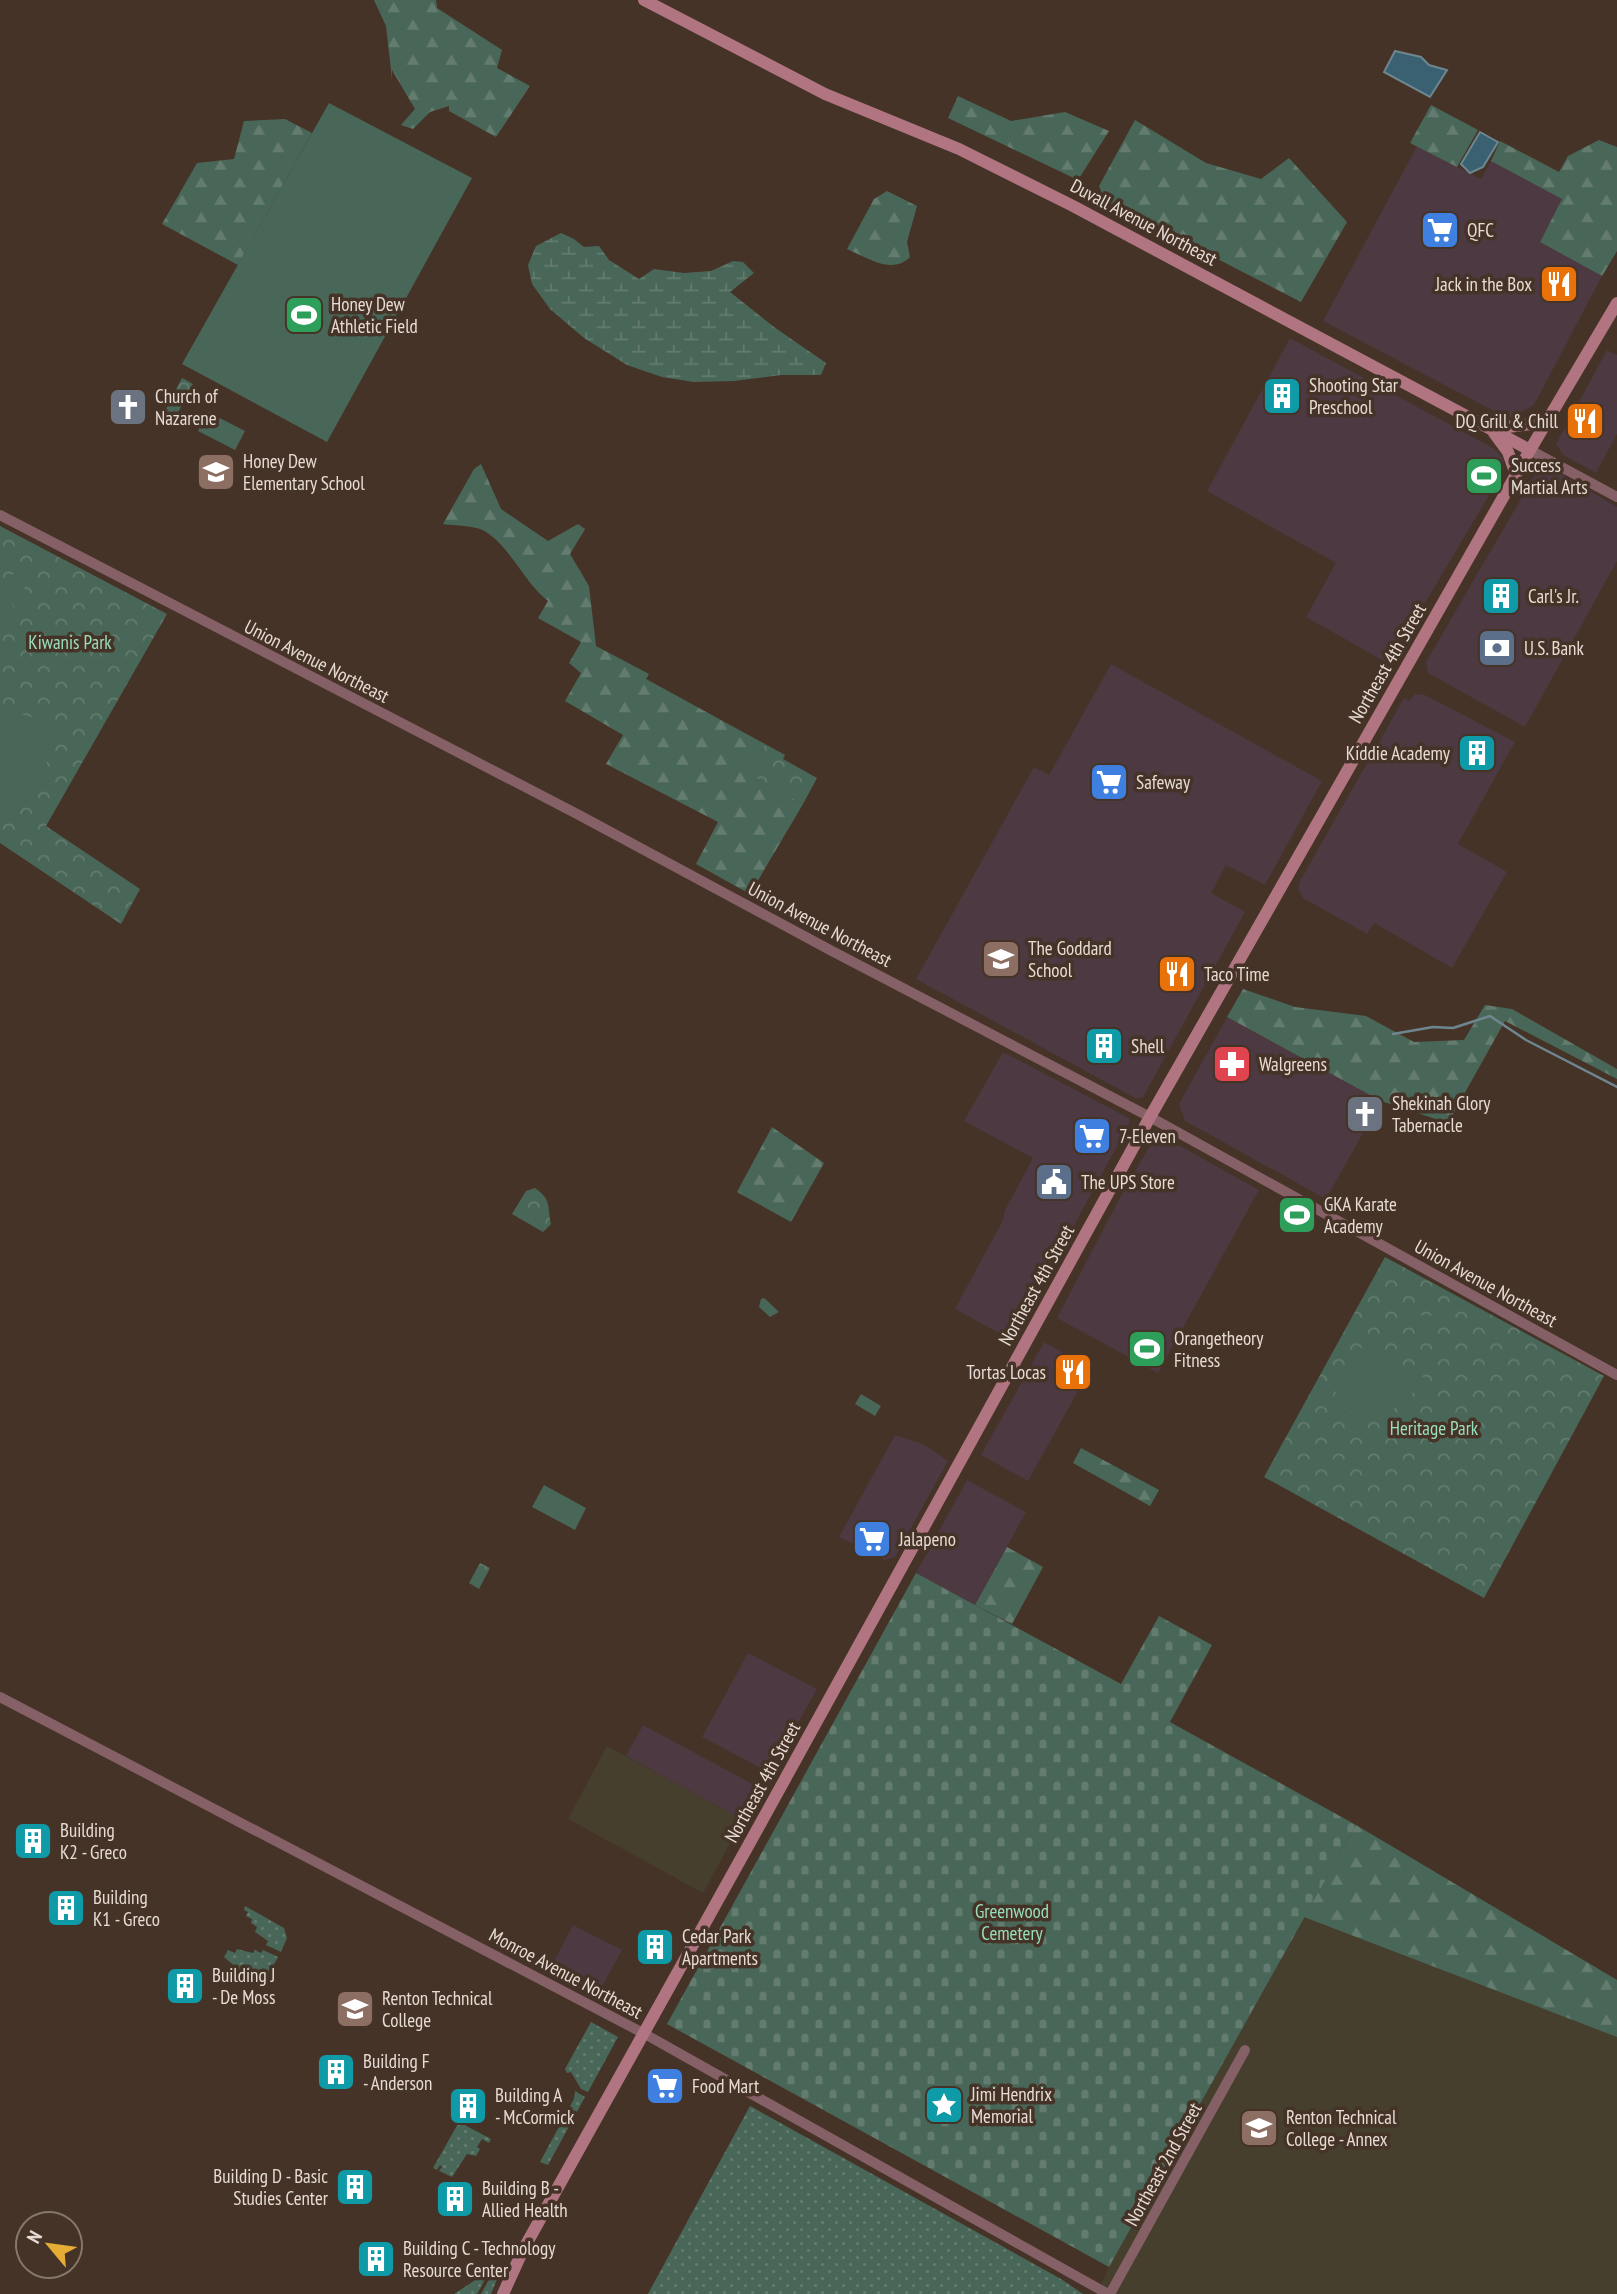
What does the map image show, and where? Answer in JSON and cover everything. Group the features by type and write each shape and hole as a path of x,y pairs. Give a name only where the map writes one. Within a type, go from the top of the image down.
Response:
{"main road":[{"name":"Duvall Avenue Northeast","path":"644,0 825,94 970,154 1092,216 1530,450"},
{"name":"Northeast 4th Street","path":"503,2294 523,2250 1150,1117 1530,450 1617,303"},
{"path":"1492,429 1519,428 1547,422"},
{"path":"1492,429 1508,452 1516,475"}],"street":[{"name":"Duvall Avenue Northeast","path":"1530,450 1617,497"},
{"name":"Union Avenue Northeast","path":"0,515 579,815 1150,1117 1617,1375"},
{"name":"Monroe Avenue Northeast","path":"0,1697 643,2033 1109,2294"},
{"name":"Northeast 2nd Street","path":"1109,2294 1245,2050"}],"shaded area":[{"path":"1417,146 1481,179 1491,161 1562,199 1540,242 1602,276 1534,405 1509,419 1323,321"},
{"path":"1290,338 1495,449 1503,459 1504,470 1389,664 1306,617 1336,563 1207,491"},
{"path":"1607,350 1617,355 1617,434 1596,473 1563,455 1556,444"},
{"path":"1550,467 1617,507 1617,561 1525,727 1428,673 1426,662 1536,473"},
{"path":"1111,664 1322,781 1265,885 1226,865 1211,893 1245,912 1143,1097 1137,1099 916,979 1034,767 1049,775"},
{"path":"1415,694 1425,695 1515,742 1458,844 1507,872 1452,968 1374,923 1367,934 1303,898 1298,889 1300,881 1404,698 1409,701"},
{"path":"1227,1017 1381,1101 1326,1199 1185,1121 1179,1104"},
{"path":"1003,1052 1129,1118 1129,1124 1012,1340 955,1309 1033,1158 964,1121"},
{"path":"1159,1134 1259,1190 1158,1373 1057,1318 1117,1203"},
{"path":"1044,1342 1091,1368 1028,1481 981,1455"},
{"path":"895,1435 923,1444 948,1461 895,1557 885,1560 839,1537"},
{"path":"967,1480 1026,1512 975,1605 916,1573"},
{"path":"748,1653 817,1689 770,1773 702,1737"},
{"path":"643,1725 760,1788 743,1820 626,1756"},
{"path":"607,1746 743,1820 703,1893 568,1819"},
{"path":"1356,1825 1617,1980 1617,2294 1097,2294 1109,2267"},
{"path":"573,1925 622,1950 597,1996 549,1971"}],"green space":[{"path":"374,0 436,0 437,8 502,50 497,68 530,86 496,137 449,111 449,106 430,112 413,129 401,125 415,109 392,70 392,79 386,26"},
{"path":"958,96 1011,121 1065,112 1109,131 1078,180 948,118"},
{"name":"Honey Dew Athletic Field","path":"329,103 472,178 327,442 182,364"},
{"path":"1431,105 1478,130 1457,167 1410,143"},
{"path":"285,119 312,133 238,265 162,224 197,163 234,159 244,121"},
{"path":"1135,120 1206,163 1261,179 1289,158 1347,222 1301,302 1105,201 1099,186"},
{"path":"1599,140 1617,147 1617,251 1602,276 1540,242 1562,199 1491,161 1500,141 1559,172 1568,156"},
{"path":"887,191 917,206 907,242 910,257 896,265 880,263 847,249 874,199"},
{"path":"561,233 584,247 599,246 609,260 639,279 654,269 684,273 711,271 733,261 743,262 754,273 730,292 826,363 821,375 781,375 734,381 694,382 662,377 627,365 584,338 550,309 532,284 528,265 536,246"},
{"path":"182,378 193,384 173,422 162,417"},
{"path":"208,412 245,431 235,450 198,431"},
{"path":"481,464 501,509 548,541 578,524 585,529 570,554 589,586 596,646 649,674 646,679 765,744 749,773 803,804 750,894 696,864 718,822 606,764 623,735 565,701 581,673 569,663 581,642 538,618 548,601 503,547 486,532 471,527 443,524 474,469"},
{"name":"Kiwanis Park","path":"0,526 167,614 46,826 140,889 121,924 0,843"},
{"path":"15,573 31,599 19,606 3,580"},
{"path":"0,584 15,609 3,616 0,611"},
{"path":"4,711 28,716 65,731 20,809 13,810 0,802 0,713"},
{"path":"765,744 785,755 783,759 817,778 803,804 748,773"},
{"path":"1243,989 1295,1007 1366,1016 1414,1042 1464,1040 1485,1005 1512,1009 1617,1069 1617,1079 1505,1021 1448,1123 1381,1101 1227,1017"},
{"path":"772,1127 824,1163 791,1222 737,1192"},
{"path":"535,1188 544,1196 549,1208 551,1224 543,1232 512,1214 526,1191"},
{"name":"Heritage Park","path":"1385,1257 1604,1376 1484,1598 1264,1477"},
{"path":"764,1298 779,1312 770,1317 759,1307 761,1299"},
{"path":"1416,1315 1435,1316 1434,1330 1415,1330"},
{"path":"1366,1347 1425,1378 1405,1401 1384,1413 1359,1414 1330,1404 1359,1348"},
{"path":"861,1394 881,1406 875,1416 855,1404"},
{"path":"1081,1448 1159,1490 1150,1506 1073,1463"},
{"path":"544,1485 586,1508 575,1530 532,1507"},
{"path":"1007,1547 1043,1567 1012,1624 975,1605"},
{"path":"480,1563 490,1568 479,1589 469,1583"},
{"name":"Greenwood Cemetery","path":"916,1573 1121,1684 1159,1616 1212,1645 1170,1722 1356,1825 1109,2267 667,2024"},
{"path":"1356,1825 1617,1980 1617,2037 1304,1917"},
{"path":"245,1906 284,1928 287,1938 281,1952 266,1945 268,1941 255,1932 257,1927 251,1923 252,1919 246,1916 248,1912 244,1910"},
{"path":"237,1949 253,1953 255,1950 261,1953 263,1950 278,1957 261,1989 224,1957 228,1950 235,1953"},
{"path":"591,2022 618,2037 588,2092 581,2089 571,2072 567,2073 565,2069"},
{"path":"575,2091 585,2097 548,2165 540,2162 574,2099"},
{"path":"750,2106 1061,2279 1083,2294 648,2294"},
{"path":"459,2122 491,2139 489,2143 482,2139 476,2156 467,2154 452,2177 439,2171 442,2167 440,2165 437,2170 433,2168"},
{"path":"497,2265 502,2267 491,2294 481,2294"},
{"path":"492,2267 477,2294 454,2294 482,2278 488,2268"}],"water":[{"path":"1395,51 1421,57 1429,65 1447,70 1430,97 1384,72"},
{"path":"1480,132 1498,142 1483,167 1470,173 1461,164"}],"waterway":[{"path":"1393,1034 1433,1027 1453,1028 1490,1016 1526,1040 1617,1087"}],"place":[{"name":"QFC","path":"1440,230"},
{"name":"Jack in the Box","path":"1559,284"},
{"name":"Honey Dew Athletic Field","path":"304,315"},
{"name":"Shooting Star Preschool","path":"1282,396"},
{"name":"Church of Nazarene","path":"128,407"},
{"name":"DQ Grill & Chill","path":"1585,421"},
{"name":"Honey Dew Elementary School","path":"216,472"},
{"name":"Success Martial Arts","path":"1484,476"},
{"name":"Carl's Jr.","path":"1501,596"},
{"name":"U.S. Bank","path":"1497,648"},
{"name":"Kiddie Academy","path":"1477,753"},
{"name":"Safeway","path":"1109,782"},
{"name":"The Goddard School","path":"1001,959"},
{"name":"Taco Time","path":"1177,974"},
{"name":"Shell","path":"1104,1046"},
{"name":"Walgreens","path":"1232,1064"},
{"name":"Shekinah Glory Tabernacle","path":"1365,1114"},
{"name":"7-Eleven","path":"1092,1136"},
{"name":"The UPS Store","path":"1054,1182"},
{"name":"GKA Karate Academy","path":"1297,1215"},
{"name":"Orangetheory Fitness","path":"1147,1349"},
{"name":"Tortas Locas","path":"1073,1372"},
{"name":"Jalapeno","path":"872,1539"},
{"name":"Building K2 - Greco","path":"33,1841"},
{"name":"Building K1 - Greco","path":"66,1908"},
{"name":"Cedar Park Apartments","path":"655,1947"},
{"name":"Building J - De Moss","path":"185,1986"},
{"name":"Renton Technical College","path":"355,2009"},
{"name":"Building F - Anderson","path":"336,2072"},
{"name":"Food Mart","path":"665,2086"},
{"name":"Jimi Hendrix Memorial","path":"944,2105"},
{"name":"Building A - McCormick","path":"468,2106"},
{"name":"Renton Technical College - Annex","path":"1259,2128"},
{"name":"Building D - Basic Studies Center","path":"355,2187"},
{"name":"Building B - Allied Health","path":"455,2199"},
{"name":"Building C - Technology Resource Center","path":"376,2259"}]}
